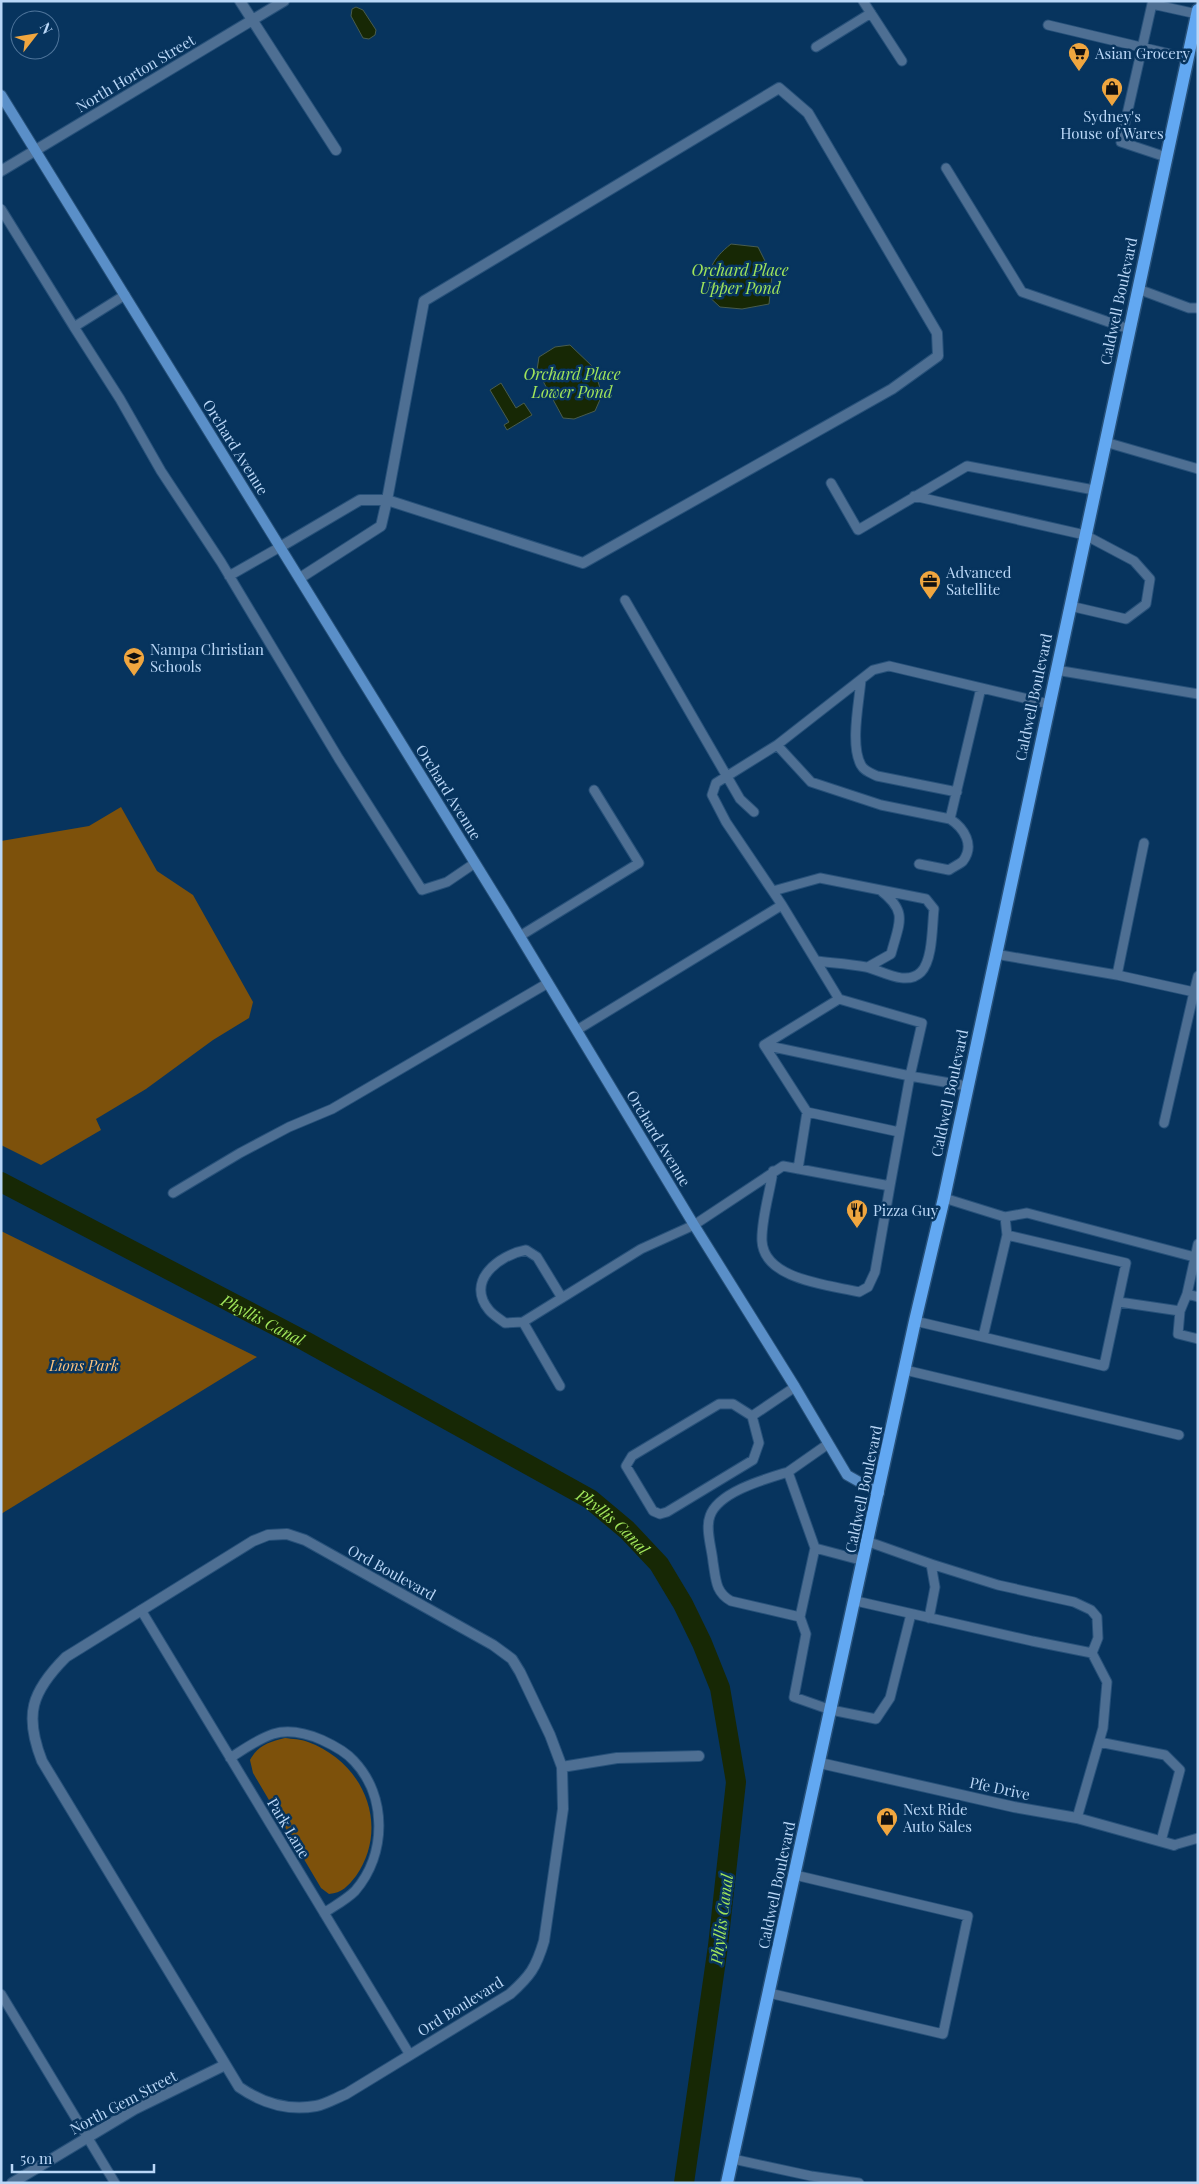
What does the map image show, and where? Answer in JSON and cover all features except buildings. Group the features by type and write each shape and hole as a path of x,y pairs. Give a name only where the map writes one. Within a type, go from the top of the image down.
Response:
{"main road":[{"name":"Caldwell Boulevard","path":"728,2183 856,1601 915,1321 944,1198 1187,58 1196,28 1197,12"}],"street":[{"path":"240,1 336,150"},
{"name":"North Horton Street","path":"1,171 284,1"},
{"path":"280,547 360,500 387,500 583,563 901,384 938,356 937,333 808,113 779,88 424,301 387,500 382,526 300,578"},
{"name":"Orchard Avenue","path":"1,95 520,936 847,1475 879,1493"},
{"name":"Ord Boulevard","path":"287,1534 305,1540 493,1645 512,1659 550,1735 562,1767 562,1809 544,1941 538,1960 528,1978 510,1994 346,2094 317,2106 286,2107 256,2099 239,2087 42,1761 34,1739 32,1713 38,1694 49,1674 66,1657 141,1610 253,1541 268,1535 287,1534"},
{"path":"562,1767 617,1758 699,1756"},
{"name":"Pfe Drive","path":"820,1763 1014,1807 1077,1818 1174,1845"},
{"name":"North Gem Street","path":"12,2183 135,2109 226,2066"}],"lane":[{"path":"863,1 902,61"},
{"path":"1166,157 1121,142 1152,4 1197,12"},
{"path":"816,47 871,13"},
{"path":"1048,26 1187,58"},
{"path":"946,168 1022,292 1129,330"},
{"path":"1,209 120,399 161,471 229,576 339,759 422,890 447,882 475,863"},
{"path":"1138,289 1189,308 1198,308"},
{"path":"74,327 125,294"},
{"path":"1105,442 1198,469"},
{"path":"831,483 858,530 967,466 1094,490"},
{"path":"914,496 1085,534 1134,561 1150,579 1146,604 1126,619 1070,606"},
{"path":"229,576 280,547"},
{"path":"625,600 740,800 754,812"},
{"path":"773,1171 762,1240 768,1257 780,1270 791,1276 859,1292 868,1286 875,1272 899,1132 922,1023 839,999 782,905 726,822 712,795 716,783 777,744 873,670 889,666 1049,704"},
{"path":"1056,670 1198,694"},
{"path":"861,680 855,740 860,764 865,770 877,776 956,792"},
{"path":"950,819 981,688"},
{"path":"777,744 811,782 880,805 950,819 962,827 968,843 963,860 949,870 919,864"},
{"path":"520,936 639,863 594,790"},
{"path":"1116,975 1144,843"},
{"path":"772,891 820,878 926,898 934,909 928,958 921,972 912,977 889,976 868,967 816,961"},
{"path":"868,967 891,954 898,924 899,909 894,901 877,888"},
{"path":"577,1030 782,905"},
{"path":"995,954 1116,975 1194,992"},
{"path":"1164,1123 1198,976"},
{"path":"173,1193 240,1153 332,1109 548,983"},
{"path":"764,1045 839,999"},
{"path":"764,1045 967,1086"},
{"path":"764,1045 807,1112 798,1168"},
{"path":"807,1112 899,1132"},
{"path":"562,1298 537,1257 526,1250 516,1252 491,1267 482,1280 481,1294 489,1310 505,1323 523,1322 641,1250 694,1225 783,1166 890,1186"},
{"path":"944,1198 1005,1217 1028,1213 1196,1258"},
{"path":"983,1337 1008,1235 1005,1217"},
{"path":"915,1321 1104,1366 1126,1263 1008,1235"},
{"path":"1198,1244 1187,1294 1180,1310 1178,1334 1198,1339"},
{"path":"1187,1294 1198,1297"},
{"path":"1119,1302 1180,1310"},
{"path":"523,1322 560,1386"},
{"path":"906,1370 1179,1434"},
{"path":"752,1416 795,1387"},
{"path":"719,1404 733,1404 752,1416 759,1443 753,1460 666,1512 660,1514 653,1510 626,1466 632,1456 719,1404"},
{"path":"800,1617 731,1601 723,1596 717,1584 709,1518 714,1508 727,1497 743,1488 788,1472 828,1444"},
{"path":"788,1472 815,1548 800,1617 806,1634 794,1697 832,1710 876,1719 890,1698 911,1614"},
{"path":"868,1542 998,1585 1074,1602 1091,1610 1097,1617 1098,1638 1092,1653 1107,1682 1103,1728 1077,1818"},
{"path":"815,1548 864,1562"},
{"path":"929,1618 935,1587 931,1564"},
{"path":"856,1601 1092,1653"},
{"name":"Park Lane","path":"141,1610 410,2055"},
{"path":"230,1758 255,1742 275,1733 296,1732 335,1746 354,1760 366,1778 375,1796 379,1814 379,1832 375,1851 368,1870 356,1890 324,1913"},
{"path":"1099,1742 1165,1755 1180,1770 1161,1841"},
{"path":"1174,1845 1198,1838"},
{"path":"769,1993 943,2034 968,1916 795,1875"},
{"path":"1,1994 115,2183"},
{"path":"733,2159 811,2176 859,2183"}],"green space":[{"path":"121,807 157,871 193,895 253,1002 249,1018 213,1040 146,1089 96,1119 101,1130 41,1165 1,1145 1,841 89,826"},
{"name":"Lions Park","path":"1,1231 257,1357 1,1514"},
{"path":"285,1738 305,1741 327,1751 344,1764 357,1780 366,1797 371,1816 371,1836 366,1856 356,1876 341,1891 329,1894 321,1888 253,1773 250,1760 253,1755 269,1743"}],"water":[{"path":"356,7 363,10 376,30 375,35 369,39 363,38 351,16 352,9"},
{"name":"Orchard Place Upper Pond","path":"731,244 758,247 772,275 769,304 742,309 720,307 705,293 715,260"},
{"name":"Orchard Place Lower Pond","path":"570,345 594,368 602,395 595,411 574,419 563,418 537,370 539,357 555,347"},
{"path":"501,383 516,408 524,403 532,415 507,430 504,425 509,422 490,390"}],"waterway":[{"name":"Phyllis Canal","path":"1,1182 305,1341 590,1499 627,1530 659,1564 683,1604 702,1643 720,1688 736,1782 718,1946 684,2183"}],"place":[{"name":"Asian Grocery","path":"1079,72"},
{"name":"Sydney's House of Wares","path":"1112,107"},
{"name":"Advanced Satellite","path":"930,600"},
{"name":"Nampa Christian Schools","path":"134,677"},
{"name":"Pizza Guy","path":"857,1229"},
{"name":"Next Ride Auto Sales","path":"887,1837"}]}
